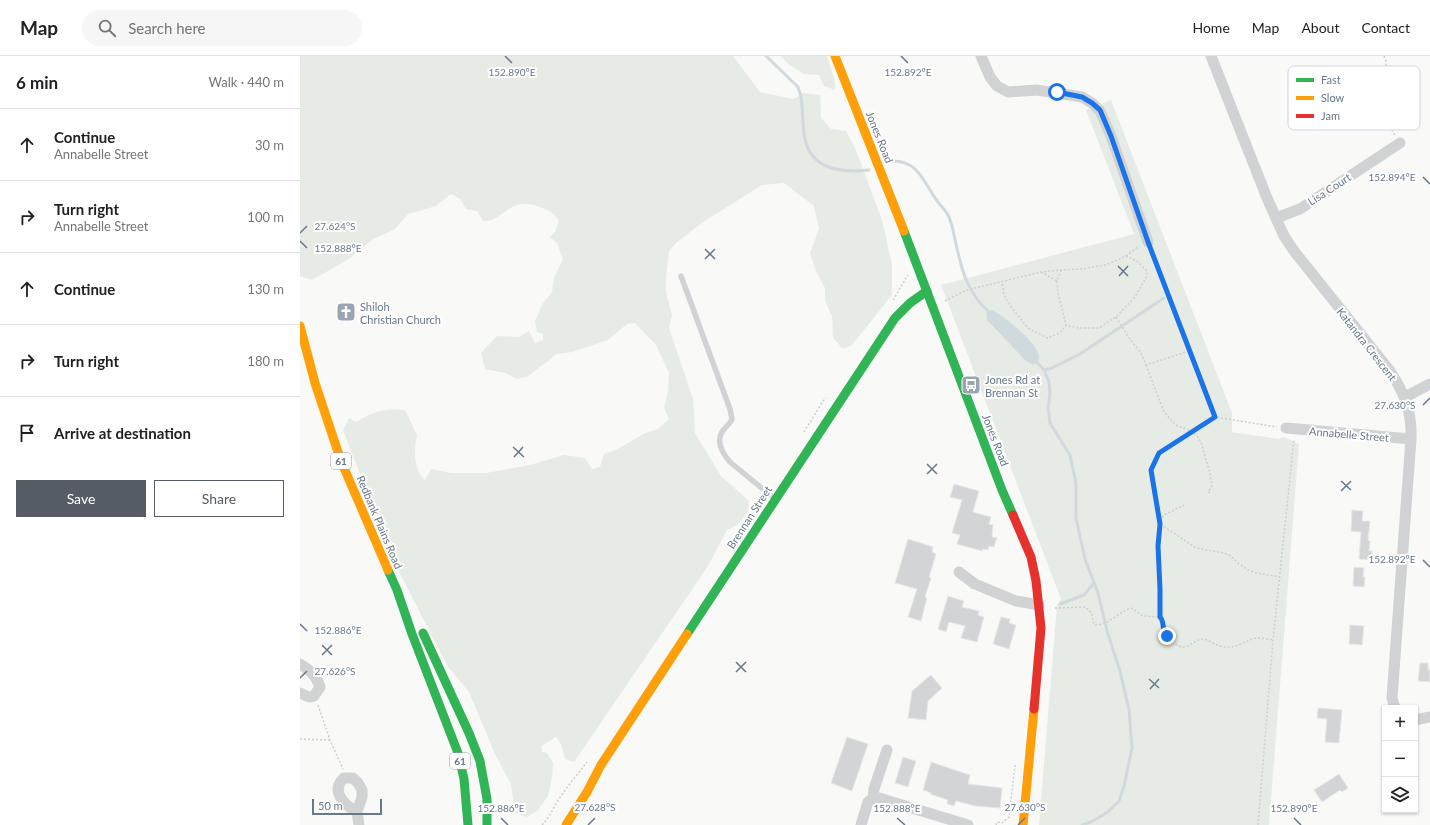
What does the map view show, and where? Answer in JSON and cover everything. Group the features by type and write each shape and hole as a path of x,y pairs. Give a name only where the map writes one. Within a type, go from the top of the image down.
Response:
{"street":[{"name":"Jones Road","path":"835,56 1002,490 1030,557 1039,605 1041,628 1023,825"},
{"path":"981,56 990,77 997,86 1008,92 1037,90 1082,97 1100,110 1111,136 1148,242"},
{"name":"Katandra Crescent","path":"1211,56 1284,236 1390,371 1405,397 1410,412 1411,439 1392,698 1394,705"},
{"name":"Lisa Court","path":"1276,218 1300,209 1400,143"},
{"name":"Brennan Street","path":"562,814 601,765 895,318 909,303 927,292"},
{"name":"Redbank Plains Road","path":"300,326 315,383 341,461 397,590 412,634 454,737 464,779 468,825"},
{"path":"1405,397 1430,384"},
{"name":"Annabelle Street","path":"1290,428 1411,439"},
{"path":"959,572 975,584 1016,601 1039,605"},
{"name":"Redbank Plains Road","path":"397,590 422,632 465,731 480,761 487,799 487,825"},
{"path":"300,664 312,673 318,680 320,687 314,696 308,697 300,693"},
{"path":"1418,719 1430,717"},
{"path":"873,798 874,790 887,750"},
{"name":"Brennan Street","path":"566,825 587,792 601,765"},
{"path":"357,812 347,804 338,793 337,788 339,782 346,777 353,778 362,790 362,797 357,812 360,825"},
{"path":"861,825 868,802 873,798 879,798 968,825"},
{"path":"487,812 496,825"}],"lane":[{"path":"681,276 730,409 732,419 722,432 720,439 721,448 730,462 776,499"}],"path":[{"path":"1384,56 1386,66"},
{"path":"1392,130 1400,143"},
{"path":"945,301 967,290 1041,272 1081,269 1106,265 1126,256 1148,242 1215,417"},
{"path":"1066,325 1078,328 1099,328 1116,317 1135,297 1147,276 1147,272 1144,267 1126,256"},
{"path":"1061,270 1057,281 1058,293 1066,325"},
{"path":"1041,272 1057,281"},
{"path":"1002,281 1004,295 1028,328 1047,338 1060,333 1066,325"},
{"path":"1116,317 1141,353 1164,412 1176,425 1193,432 1201,442 1210,472 1212,486 1208,492 1210,493"},
{"path":"1146,365 1190,351"},
{"path":"1258,825 1273,640 1280,577 1290,428 1215,417 1159,453 1151,470 1160,524 1196,548 1224,553 1231,556 1248,570 1280,577"},
{"path":"1184,505 1164,515 1160,524 1158,546 1160,617 1164,632 1174,642 1184,648 1201,639 1223,647 1233,647 1253,639 1273,640"},
{"path":"1055,608 1084,607 1092,613 1093,622 1098,625 1111,621 1131,608 1143,616 1160,617"},
{"path":"314,696 330,740 346,777"},
{"path":"300,739 330,740"},
{"path":"996,825 997,822 1002,823 1010,817 1015,762"}],"shaded area":[{"path":"300,56 733,56 760,92 794,99 803,93 820,95 821,118 831,129 846,131 856,150 882,220 892,264 892,295 852,345 843,349 833,338 832,316 825,301 825,288 816,271 810,253 819,229 814,206 784,183 762,185 703,222 676,243 669,251 666,292 672,315 669,328 693,399 695,433 721,476 749,501 748,512 737,525 727,530 708,566 574,762 565,759 561,744 556,737 541,746 542,752 547,753 553,763 552,778 548,796 538,810 527,817 515,813 511,784 495,754 469,692 448,667 394,562 343,430 349,418 356,422 367,415 379,411 392,409 405,410 417,435 415,447 416,465 421,476 425,480 431,469 451,473 486,473 530,465 564,455 585,458 592,469 600,467 604,454 618,449 645,433 658,429 669,419 664,408 668,391 669,373 656,345 635,323 627,324 608,340 572,352 557,354 527,377 516,379 506,373 485,369 481,353 497,336 519,337 529,331 535,343 543,340 543,334 537,332 535,321 543,303 552,292 554,278 563,259 557,243 550,237 555,232 559,221 549,211 529,204 514,206 496,218 483,221 477,211 466,209 460,199 451,194 436,206 408,214 395,229 373,239 349,259 312,280 300,276"},
{"path":"781,56 827,56 835,81 835,90 824,86 819,75 804,74 788,64"},
{"path":"1111,100 1232,413 1232,432 1278,439 1284,437 1299,444 1269,825 1039,825 1057,605 1061,599 941,285 1134,234 1086,110"},
{"path":"992,310 1012,324 1026,337 1037,350 1039,356 1038,362 1033,365 1026,361 987,320 986,313"}],"building":[{"path":"954,484 979,491 973,512 991,517 989,524 993,525 992,537 997,538 994,547 989,546 988,550 983,549 982,551 957,544 960,535 952,533 962,500 950,497"},
{"path":"1352,510 1363,511 1362,521 1370,521 1368,540 1370,541 1369,551 1372,551 1372,560 1359,559 1361,532 1351,531"},
{"path":"908,539 933,547 932,552 936,554 929,577 931,578 925,597 927,598 921,621 908,617 917,589 895,583"},
{"path":"1354,567 1364,568 1364,587 1353,586"},
{"path":"948,596 964,601 962,607 979,611 978,615 984,617 977,642 961,638 965,626 949,622 946,632 938,629"},
{"path":"1001,617 1010,619 1009,623 1016,625 1009,649 993,644"},
{"path":"1350,625 1364,626 1362,645 1349,644"},
{"path":"1420,663 1428,663 1428,670 1430,670 1430,682 1418,681"},
{"path":"931,675 942,688 928,701 926,720 908,718 912,691"},
{"path":"1318,708 1342,710 1339,743 1325,742 1327,719 1317,718"},
{"path":"847,737 868,744 852,791 831,783"},
{"path":"903,757 916,761 908,787 895,783"},
{"path":"931,762 970,775 968,784 1002,788 1000,808 975,806 956,801 954,806 947,804 948,800 923,790"},
{"path":"1339,774 1348,788 1342,792 1340,790 1322,802 1314,790"}],"waterway":[{"path":"766,56 798,87 802,106 805,139 808,149 814,157 821,163 839,170 869,170"},
{"path":"890,161 900,161 914,168 920,174 947,213 967,282 977,299 991,314"},
{"path":"1044,370 1052,368 1080,354 1164,298"},
{"path":"1035,360 1044,370 1049,382 1050,393 1048,408 1050,423 1070,455 1076,483 1076,518 1085,559 1098,593 1107,631 1120,671 1129,710 1132,748 1124,786 1119,801 1108,812 1091,822 1082,825"},
{"path":"1060,604 1084,595 1093,584"}],"traffic: fast":[{"path":"904,231 1002,490 1013,515"},
{"path":"687,634 895,318 910,303 927,291"},
{"path":"388,570 397,590 412,634 458,753 464,779 468,825"},
{"path":"423,633 469,733 480,761 487,799 487,825"}],"traffic: slow":[{"path":"835,56 904,231"},
{"path":"300,326 315,383 341,461 388,570"},
{"path":"566,825 587,792 601,765 687,634"},
{"path":"1023,825 1034,709"}],"traffic: jam":[{"path":"1013,515 1031,557 1036,581 1041,628 1034,709"}],"place":[{"name":"Shiloh Christian Church","path":"346,312"},
{"name":"Jones Rd at Brennan St","path":"971,385"}],"route":[{"path":"1057,92 1082,97 1100,110 1111,136 1148,242 1215,417 1159,453 1151,470 1154,496 1160,524 1158,546 1160,617 1164,632 1167,636"}]}
